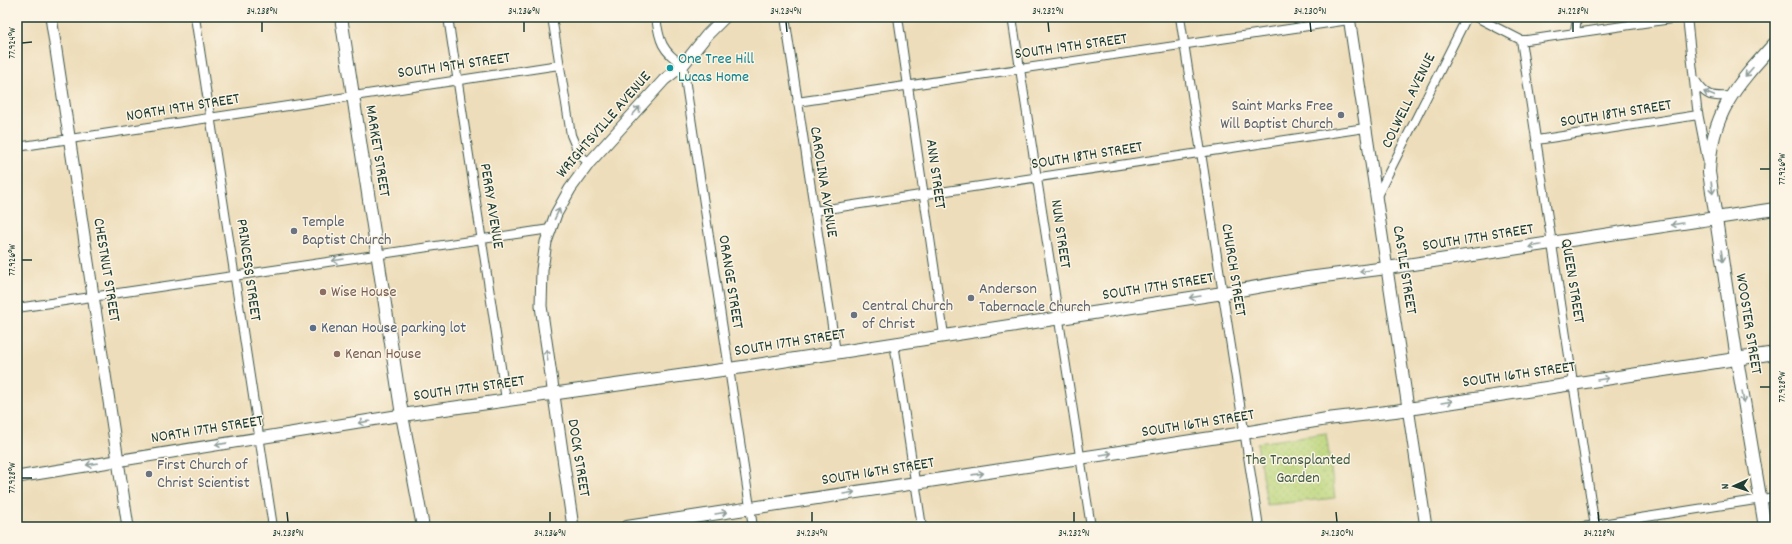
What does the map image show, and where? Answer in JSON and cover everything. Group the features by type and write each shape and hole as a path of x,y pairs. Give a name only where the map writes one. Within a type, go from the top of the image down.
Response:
{"main road":[{"name":"MARKET STREET","path":"341,17 376,254 402,415 423,527"},
{"name":"WOOSTER STREET","path":"1765,527 1737,359 1709,172 1710,153 1717,122 1740,82 1775,43"},
{"name":"SOUTH 17TH STREET","path":"402,415 836,352 1223,293 1308,278 1388,268 1775,209"},
{"name":"SOUTH 16TH STREET","path":"627,527 1244,434 1327,419 1574,384 1775,353"}],"street":[{"name":"CHESTNUT STREET","path":"51,17 128,527"},
{"name":"PRINCESS STREET","path":"194,17 273,527"},
{"name":"PERRY AVENUE","path":"448,17 506,400"},
{"path":"552,17 571,135 579,154 589,164"},
{"path":"656,17 661,40 665,49 669,55 683,64"},
{"name":"WRIGHTSVILLE AVENUE","path":"552,394 541,306 542,270 550,229 570,188 589,164 664,80 683,64 707,35 726,17"},
{"name":"CAROLINA AVENUE","path":"785,17 836,352"},
{"name":"ANN STREET","path":"898,17 944,335"},
{"name":"NUN STREET","path":"1012,17 1038,177 1091,527"},
{"name":"CHURCH STREET","path":"1180,17 1259,527"},
{"name":"COLWELL AVENUE","path":"1376,198 1467,17"},
{"path":"1476,17 1521,40 1686,17"},
{"path":"1576,33 1577,17"},
{"name":"WOOSTER STREET","path":"1686,17 1698,115 1709,172"},
{"name":"SOUTH 19TH STREET","path":"797,102 1347,18"},
{"name":"CASTLE STREET","path":"1347,18 1388,268 1426,527"},
{"name":"QUEEN STREET","path":"1521,40 1595,526"},
{"name":"ORANGE STREET","path":"683,64 753,527"},
{"name":"SOUTH 19TH STREET","path":"352,95 559,65"},
{"path":"1693,78 1706,94 1713,96 1731,96"},
{"name":"NORTH 19TH STREET","path":"17,147 352,95"},
{"name":"SOUTH 18TH STREET","path":"1537,140 1698,115"},
{"name":"SOUTH 18TH STREET","path":"814,211 1366,128"},
{"path":"17,308 94,298 376,254 550,229"},
{"path":"894,343 922,527"},
{"name":"DOCK STREET","path":"552,394 573,527"},
{"name":"NORTH 17TH STREET","path":"17,477 118,459 402,415"},
{"path":"1582,527 1775,497"}],"green space":[{"name":"The Transplanted Garden","path":"1326,433 1335,498 1267,505 1257,443"}],"place":[{"name":"One Tree Hill Lucas Home","path":"670,68"},
{"name":"Saint Marks Free Will Baptist Church","path":"1341,115"},
{"name":"Temple Baptist Church","path":"294,231"},
{"name":"Wise House","path":"323,292"},
{"name":"Anderson Tabernacle Church","path":"971,298"},
{"name":"Central Church of Christ","path":"854,315"},
{"name":"Kenan House parking lot","path":"313,328"},
{"name":"Kenan House","path":"337,354"},
{"name":"First Church of Christ Scientist","path":"149,474"}]}
